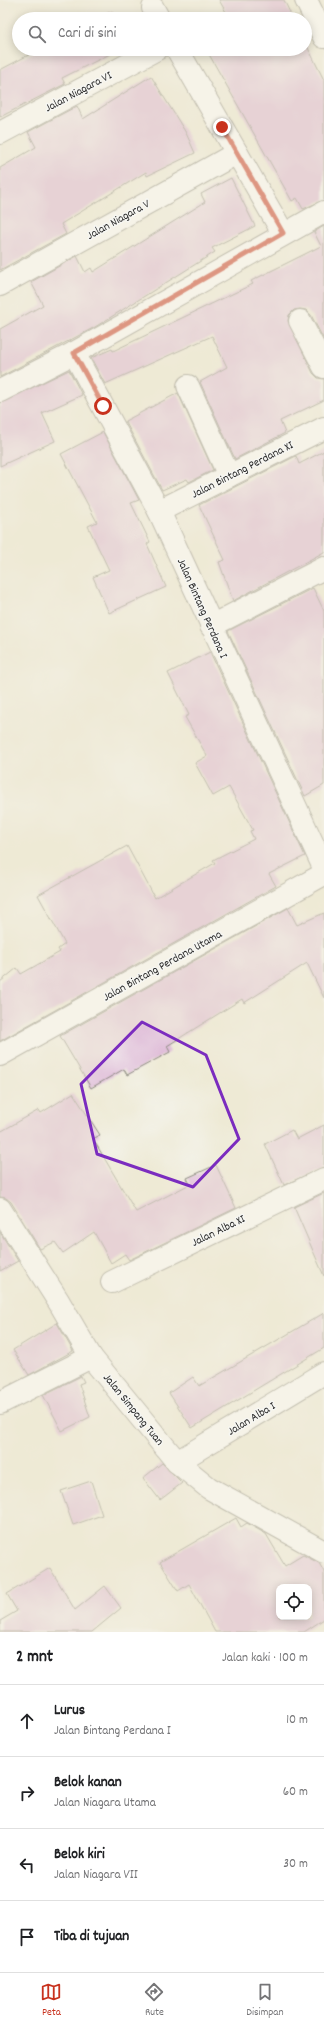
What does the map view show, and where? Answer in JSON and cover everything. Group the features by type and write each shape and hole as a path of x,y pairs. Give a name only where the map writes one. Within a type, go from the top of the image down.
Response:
{"street":[{"path":"306,0 312,12"},
{"path":"312,12 324,37"},
{"name":"Jalan Niagara VI","path":"0,133 143,56"},
{"path":"181,56 283,233"},
{"name":"Jalan Niagara V","path":"0,285 237,153"},
{"path":"0,391 74,353 283,233 324,212"},
{"path":"300,321 324,367"},
{"name":"Jalan Bintang Perdana I","path":"74,353 159,511 324,868"},
{"path":"188,386 229,476"},
{"name":"Jalan Bintang Perdana XI","path":"159,511 324,428"},
{"path":"211,626 322,572"},
{"name":"Jalan Bintang Perdana Utama","path":"0,1056 324,874"},
{"name":"Jalan Alba XI","path":"112,1282 324,1179"},
{"name":"Jalan Simpang Tuan","path":"0,1209 59,1302 91,1357 177,1462 209,1488 324,1552"},
{"path":"0,1403 91,1357"},
{"name":"Jalan Alba I","path":"177,1462 324,1373"}],"highlighted area":[{"path":"142,1022 206,1055 239,1139 193,1187 97,1154 81,1084"}],"building":[{"path":"219,0 284,0 290,12 226,12"},
{"path":"27,56 106,56 62,78 65,84 0,117 0,70"},
{"path":"210,56 312,56 324,80 324,200 303,209 297,198 292,201"},
{"path":"151,76 186,133 195,153 147,176 146,172 61,224 66,234 0,270 0,168 36,147 28,132 77,106 83,119"},
{"path":"231,178 255,226 212,248 215,252 95,327 0,377 0,329 43,305 31,282 77,256 85,272 91,268 93,272 205,202 201,194"},
{"path":"324,226 324,340 311,315 306,310 294,310 289,315 288,321 313,373 318,378 324,379 324,400 280,421 285,433 235,459 200,382 227,367 212,336 105,384 91,358 112,349 113,351 253,284 251,281 321,246 314,232"},
{"path":"69,370 82,395 42,413 55,441 0,466 0,403"},
{"path":"178,393 213,470 189,482 187,479 162,490 125,421"},
{"path":"103,432 139,500 131,503 150,542 147,544 166,587 109,613 93,577 109,570 88,526 97,522 61,454"},
{"path":"324,451 324,552 233,601 219,562 225,560 199,505 296,456 299,464"},
{"path":"313,588 324,611 324,785 305,796 228,631"},
{"path":"210,652 305,856 269,874 276,886 0,1041 0,982 17,968 21,974 60,952 58,949 65,944 38,895 127,846 155,898 215,863 213,860 254,839 250,831 253,830 229,787 213,796 195,763 207,756 185,717 189,715 168,673"},
{"path":"288,908 297,925 324,913 324,998 307,963 244,1003 242,999 167,1046 170,1052 127,1075 124,1069 91,1088 60,1036"},
{"path":"73,1093 100,1135 93,1139 136,1212 190,1184 187,1178 216,1165 236,1208 129,1260 125,1254 111,1263 94,1232 63,1253 55,1242 40,1249 11,1202 6,1198 0,1197 0,1132 39,1110 41,1113"},
{"path":"324,1125 324,1167 284,1185 265,1144 292,1130 297,1139"},
{"path":"324,1193 324,1276 294,1207"},
{"path":"0,1232 18,1261 0,1271"},
{"path":"324,1313 324,1348 192,1428 169,1393 193,1377 199,1386"},
{"path":"57,1323 73,1351 29,1375 13,1350"},
{"path":"81,1376 84,1382 79,1384 90,1417 62,1431 43,1395"},
{"path":"162,1463 182,1483 160,1500 143,1478"},
{"path":"91,1481 102,1515 73,1525 61,1491"},
{"path":"236,1518 241,1527 247,1523 266,1534 285,1566 303,1555 319,1563 324,1572 324,1619 304,1632 215,1632 189,1584 178,1591 160,1562"},
{"path":"50,1568 75,1610 105,1586 121,1608 92,1632 0,1632 0,1621 17,1611 7,1594"}],"route":[{"path":"103,406 74,353 283,233 222,127"}]}
